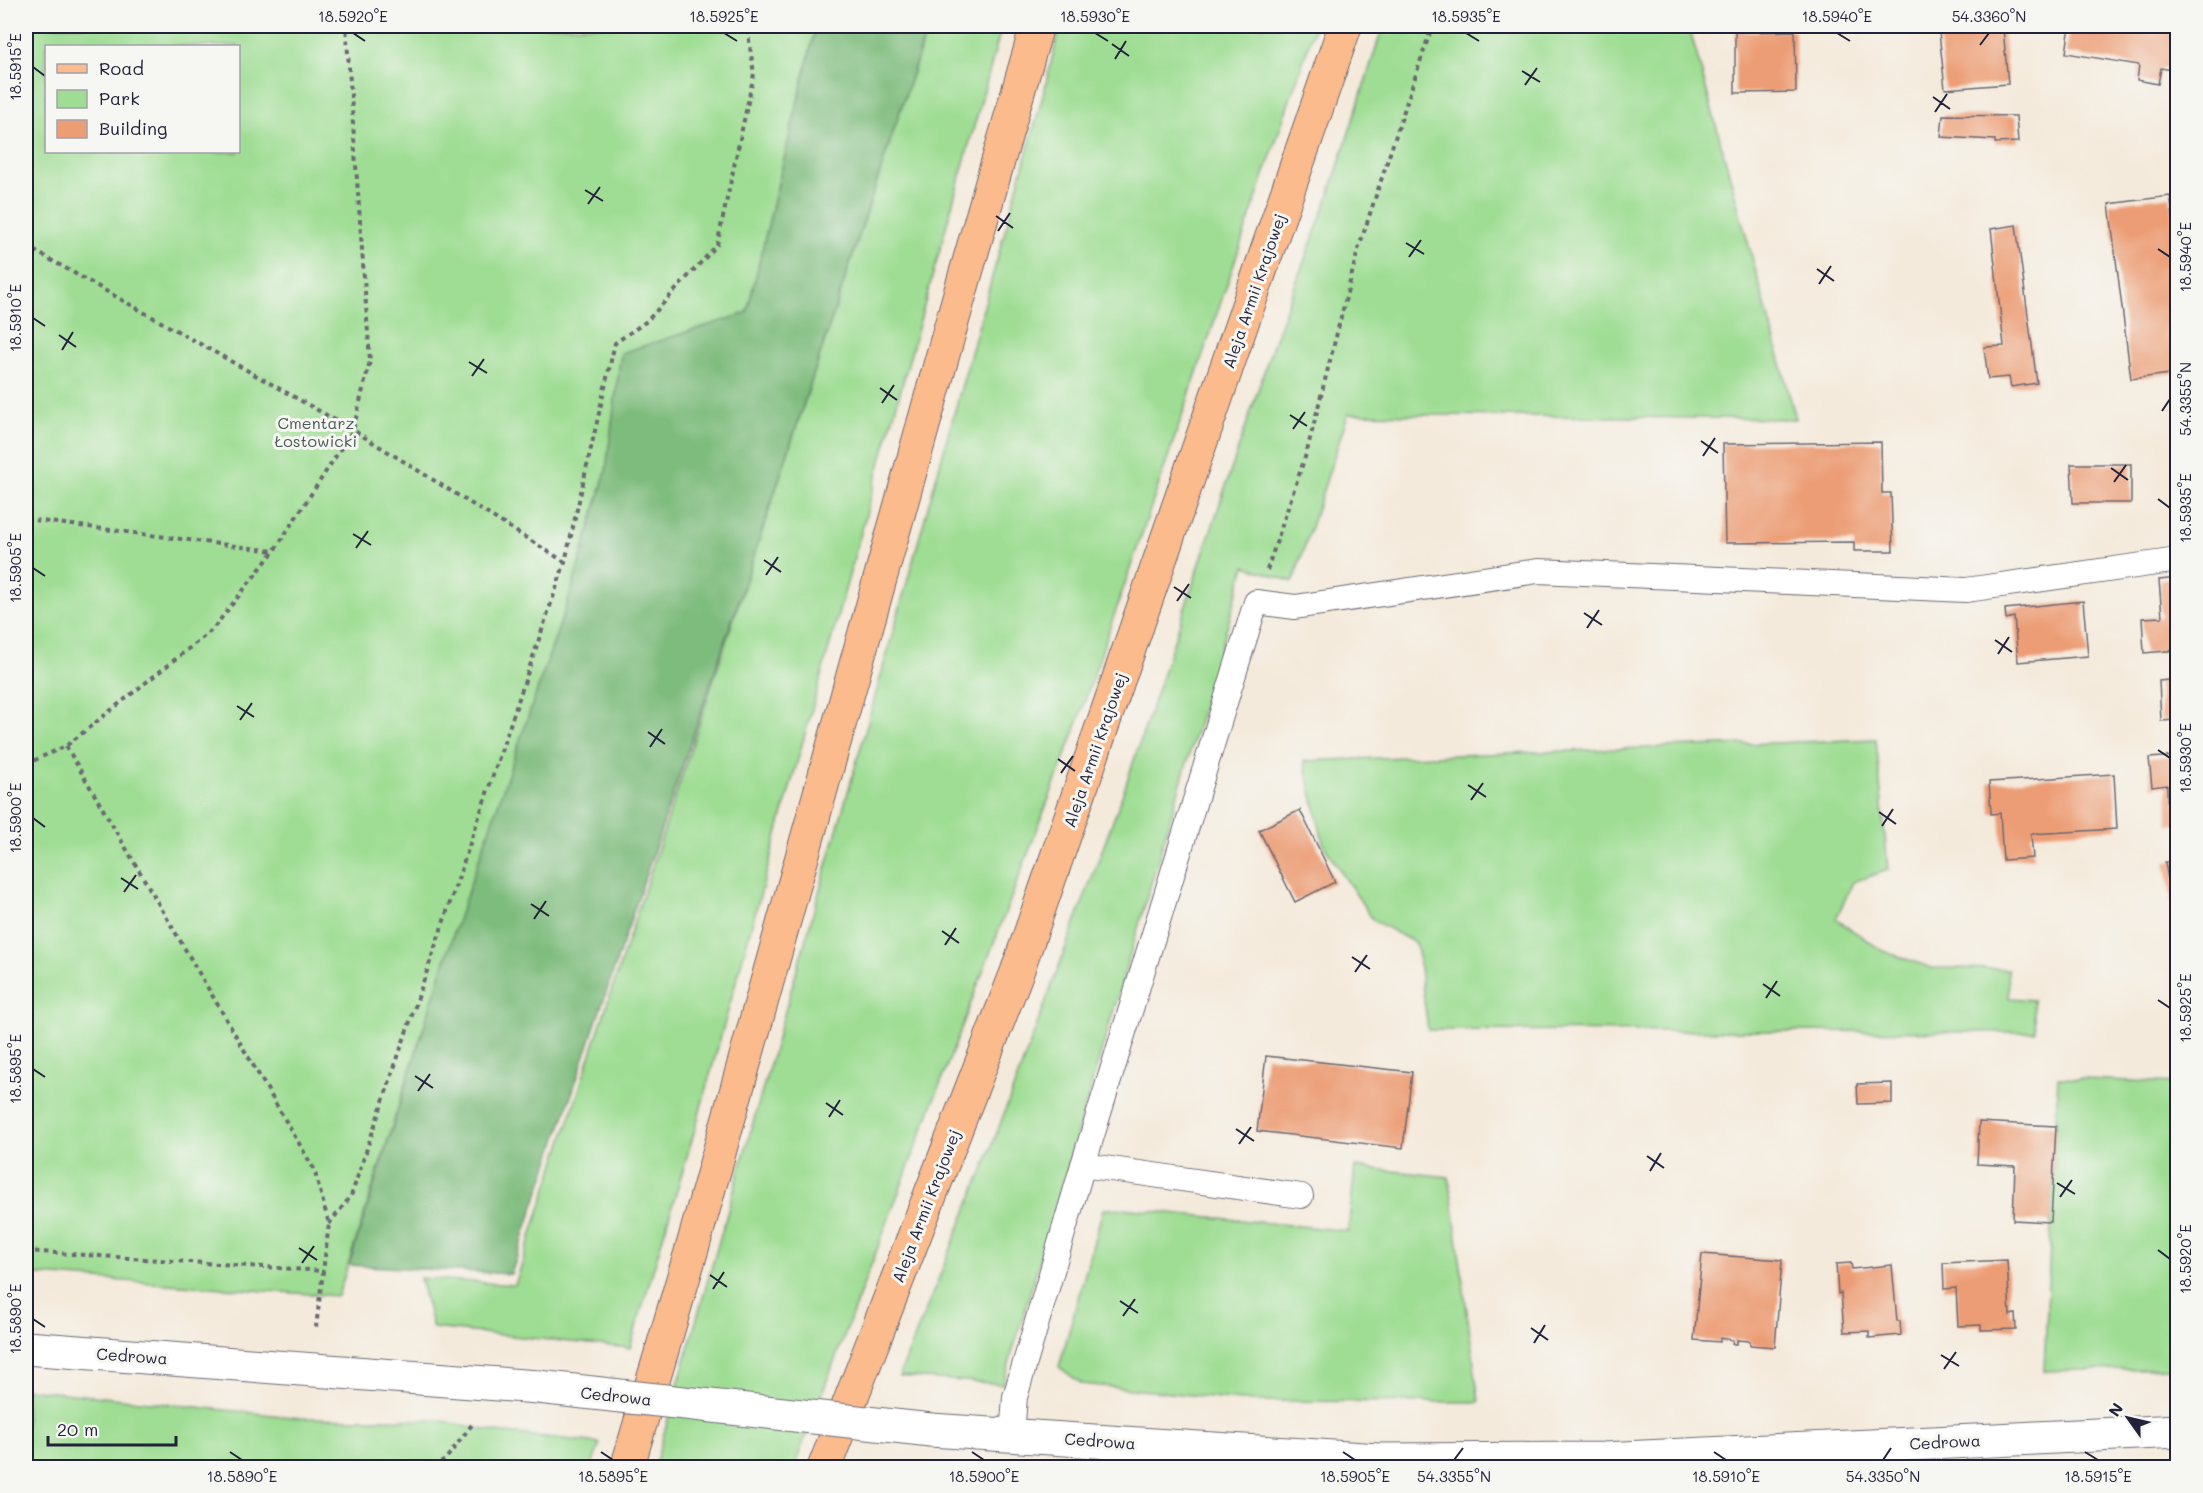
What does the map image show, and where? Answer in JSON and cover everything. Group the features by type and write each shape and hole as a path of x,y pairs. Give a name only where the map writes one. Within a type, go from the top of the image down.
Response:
{"main road":[{"path":"627,1467 694,1242 953,317 1037,26"},
{"name":"Aleja Armii Krajowej","path":"824,1467 1017,972 1345,26"}],"street":[{"name":"Cedrowa","path":"26,1348 538,1387 931,1430 1378,1460 1603,1459 2178,1431"}],"lane":[{"path":"1012,1435 1015,1396 1083,1165 1256,602 1295,608 1538,571 1966,590 2178,560"},
{"path":"1083,1165 1301,1196"}],"path":[{"path":"26,764 66,746 212,630 274,551 352,430 370,361 346,26"},
{"path":"329,1224 351,1196 565,562 615,343 647,321 717,245 754,74 747,26"},
{"path":"1256,602 1307,451 1358,250 1432,26"},
{"path":"26,246 352,430 565,562"},
{"path":"26,519 274,551"},
{"path":"66,746 314,1169 329,1224 316,1327"},
{"path":"26,1251 323,1271"},
{"path":"433,1467 445,1460 476,1419"}],"green space":[{"name":"Cmentarz Łostowicki","path":"26,26 816,26 747,313 621,353 606,471 572,589 455,929 338,1296 26,1274"},
{"path":"816,26 928,26 762,531 511,1274 349,1265 455,929 572,589 606,471 621,353 747,313"},
{"path":"928,26 1002,26 695,1129 630,1348 433,1328 420,1278 515,1285"},
{"path":"1060,26 1315,26 1075,730 794,1467 654,1468 866,729 1043,95"},
{"path":"1383,26 1689,26 1796,419 1348,414 1293,582 1245,566 1003,1384 899,1376 986,1162 1120,802 1275,339 1330,192"},
{"path":"1876,739 1888,870 1853,882 1836,919 1883,951 1932,968 2008,969 2009,998 2033,1000 2035,1032 1428,1030 1417,944 1373,920 1324,846 1304,761"},
{"path":"2058,1078 2177,1083 2177,1368 2044,1371"},
{"path":"1355,1167 1449,1177 1479,1402 1251,1401 1082,1384 1059,1367 1103,1209 1131,1209 1348,1231"},
{"path":"26,1389 301,1418 437,1420 496,1432 600,1443 591,1468 26,1467"}],"building":[{"path":"2070,26 2178,26 2178,71 2161,68 2158,84 2137,80 2139,65 2066,53"},
{"path":"2003,27 2008,84 1945,89 1939,32"},
{"path":"1795,31 1796,92 1735,93 1735,32"},
{"path":"1943,115 2016,116 2018,142 1995,143 1995,140 1941,137"},
{"path":"2170,196 2178,252 2178,373 2131,379 2109,204"},
{"path":"2016,225 2037,383 2011,387 2009,377 1988,379 1984,347 2004,346 1991,229"},
{"path":"1881,442 1882,493 1891,493 1893,551 1854,551 1854,542 1725,543 1723,444"},
{"path":"2071,464 2131,464 2131,503 2073,503"},
{"path":"2178,578 2178,650 2144,653 2142,618 2162,617 2159,580"},
{"path":"2083,601 2088,656 2018,662 2014,617 2006,619 2005,609"},
{"path":"2178,679 2178,720 2161,721 2159,681"},
{"path":"2178,756 2178,824 2168,825 2167,785 2152,787 2149,758"},
{"path":"2114,774 2117,829 2031,834 2033,858 2003,860 2000,813 1991,814 1989,782"},
{"path":"1300,810 1335,882 1295,902 1259,830"},
{"path":"2178,860 2178,924 2176,924 2165,862"},
{"path":"1266,1056 1412,1072 1403,1148 1257,1131"},
{"path":"1892,1083 1892,1103 1858,1104 1857,1084"},
{"path":"1979,1122 2056,1126 2051,1222 2013,1220 2015,1166 1977,1164"},
{"path":"1702,1254 1782,1260 1775,1347 1750,1345 1750,1341 1737,1340 1737,1344 1734,1344 1733,1340 1720,1338 1720,1342 1694,1340"},
{"path":"2007,1260 2010,1315 2015,1314 2016,1329 1981,1330 1981,1325 1958,1326 1956,1288 1944,1289 1943,1263"},
{"path":"1851,1263 1852,1269 1892,1265 1897,1321 1900,1321 1901,1335 1869,1338 1869,1331 1844,1332 1836,1264"}]}
